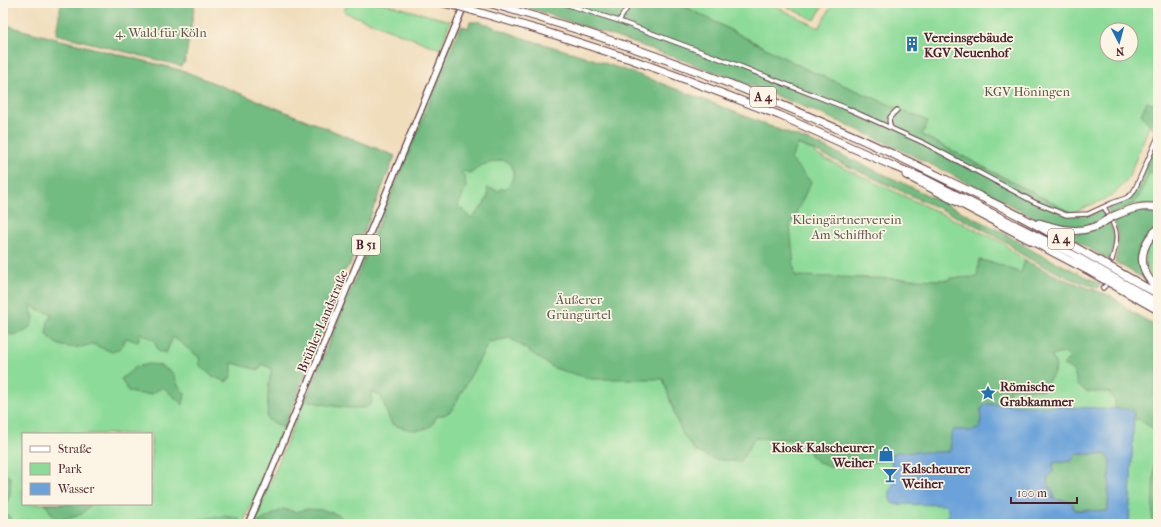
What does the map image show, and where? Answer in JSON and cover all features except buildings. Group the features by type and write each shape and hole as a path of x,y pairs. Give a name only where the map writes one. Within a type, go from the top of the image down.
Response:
{"highway":[{"name":"A 4","path":"443,3 543,31 674,75 786,118 894,166 925,178 1020,226 1158,303"},
{"name":"A 4","path":"488,3 603,37 725,82 835,127 907,160 1027,220 1158,294"},
{"name":"A 4","path":"894,166 922,184 1046,247 1158,310"},
{"path":"1027,220 1060,229 1077,231 1091,228 1114,216 1137,208 1147,206 1158,208"},
{"path":"1158,229 1146,243 1142,258 1143,266 1148,278 1158,289"}],"main road":[{"name":"Brühler Landstraße","path":"248,524 466,3"},
{"name":"Brühler Landstraße","path":"251,524 253,514"}],"street":[{"path":"562,3 619,21 844,107 924,143 1034,202 1066,215 1088,214 1132,194 1158,137"},
{"path":"619,21 630,3"},
{"path":"891,128 889,122 890,117 897,110"},
{"path":"1104,207 1114,224 1116,232 1117,245 1112,260"}],"green space":[{"name":"4. Wald für Köln","path":"61,3 195,3 185,62 181,66 56,34"},
{"path":"347,3 382,3 450,21 440,49 344,12"},
{"path":"513,3 678,3 808,70 928,121 922,135 1072,213 1091,214 1101,211 1107,218 1082,227 1070,228 1047,224 891,145 798,104 677,58"},
{"name":"KGV Höningen","path":"678,3 769,3 819,28 833,3 1158,3 1158,91 1148,129 1127,181 1112,196 1072,213 922,135 927,121 808,70"},
{"path":"778,3 824,3 815,20"},
{"name":"Äußerer Grüngürtel","path":"470,22 481,22 523,38 581,55 642,76 817,144 958,210 1000,231 1037,253 1101,284 1098,288 1069,278 1028,258 1008,243 979,227 798,144 791,159 811,182 790,226 795,276 949,280 950,278 977,277 979,260 995,263 1021,273 1025,260 1063,279 1111,296 1132,312 1158,327 1158,448 1155,431 1139,419 1133,419 1134,414 1131,410 1115,409 1115,401 1109,392 1088,392 1077,385 1074,372 1063,365 1070,357 1067,353 1051,355 1056,366 1054,373 1043,390 1009,389 1009,406 986,404 981,409 981,426 979,428 973,431 954,430 949,452 892,457 891,460 830,467 819,463 810,455 809,440 755,438 740,462 714,459 695,451 684,436 677,421 663,379 591,379 554,368 510,338 489,342 452,410 446,414 436,417 432,425 428,428 412,430 401,428 392,424 381,396 371,391 372,403 367,407 362,408 337,406 306,400 462,26 468,28","holes":["502,160 507,162 512,168 513,178 508,186 498,191 487,188 488,194 484,204 471,218 458,206 466,187 465,176 461,173 462,171 471,173 482,165"]},
{"path":"3,24 25,31 184,71 395,156 350,265 335,283 332,307 256,495 246,517 241,524 3,524"},
{"path":"3,24 25,31 184,71 395,156 350,265 335,283 332,307 284,428 267,419 268,387 272,369 262,364 259,370 232,363 232,376 226,382 212,376 200,366 199,357 173,337 166,353 158,351 154,340 140,333 138,342 126,338 120,349 112,352 92,344 78,347 60,345 46,334 48,322 52,314 36,309 30,305 34,318 26,331 11,335 3,329"},
{"name":"Äußerer Grüngürtel","path":"462,26 594,69 815,151 814,153 821,157 1004,243 1013,252 1032,264 1063,279 1111,296 1132,312 1158,327 1158,524 255,524 260,507 448,52 458,30"},
{"path":"1158,91 1158,135 1141,114 1147,102 1154,104"},
{"path":"1158,139 1158,175 1150,171 1139,196 1132,205 1110,215 1108,210 1112,205 1132,196"},
{"path":"1150,171 1158,175 1158,205 1132,205 1139,196"},
{"path":"1149,209 1158,211 1158,226 1146,237 1140,250 1140,264 1145,279 1115,262 1118,242 1114,221 1131,213"},
{"path":"1109,223 1114,232 1114,245 1110,259 1064,234 1087,231 1099,228"},
{"path":"1158,233 1154,273 1158,279 1158,285 1149,275 1145,258 1147,247"},
{"path":"149,364 159,365 173,373 178,385 185,394 183,405 163,387 152,394 137,394 128,391 121,379 136,367"},
{"name":"Äußerer Grüngürtel","path":"1158,448 1158,524 1152,524 1154,466"},
{"path":"1075,454 1106,454 1110,461 1107,511 1076,510 1073,508 1073,504 1069,501 1053,499 1053,493 1048,483 1048,476 1053,472 1053,463 1073,457"},
{"path":"3,473 11,478 10,494 4,511 14,522 31,520 36,522 36,524 3,524"},
{"path":"46,505 90,505 82,514 71,518 56,520"},
{"path":"283,509 296,512 307,509 323,510 339,515 349,524 255,524"},
{"path":"222,516 239,518 239,524 190,524 189,521"}],"water":[{"name":"Kalscheurer Weiher","path":"986,404 1127,409 1133,411 1129,524 948,524 948,509 945,505 894,504 890,498 895,479 891,466 893,454 897,452 949,452 951,446 951,435 954,430 973,431 981,426 981,414","holes":["1075,454 1106,454 1110,461 1107,511 1076,510 1073,508 1073,504 1069,501 1053,499 1053,493 1048,483 1048,476 1053,472 1053,463 1072,461"]}],"place":[{"name":"Vereinsgebäude KGV Neuenhof","path":"912,44"},
{"name":"Römische Grabkammer","path":"988,393"},
{"name":"Kiosk Kalscheurer Weiher","path":"886,454"},
{"name":"Kalscheurer Weiher","path":"890,475"}],"park label":[{"name":"Kleingärtnerverein Am Schiffhof","path":"847,226"}]}
